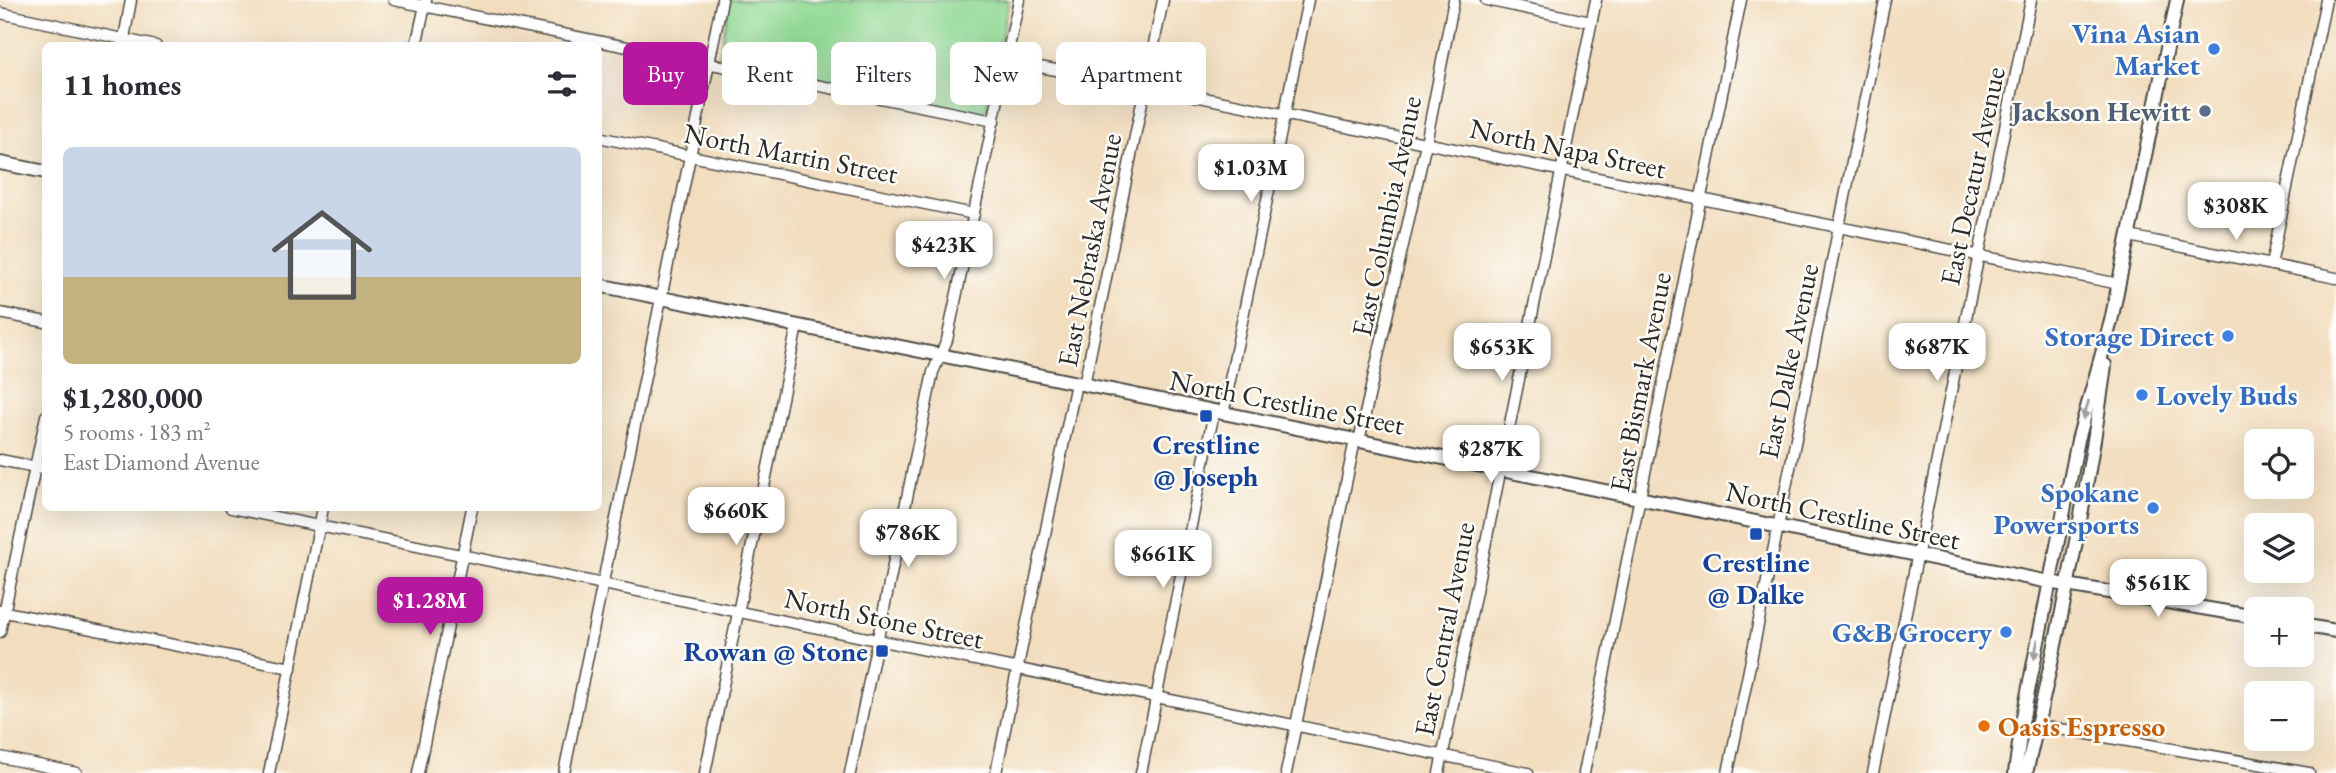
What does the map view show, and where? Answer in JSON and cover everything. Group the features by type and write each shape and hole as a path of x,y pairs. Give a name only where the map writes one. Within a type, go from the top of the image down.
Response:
{"main road":[{"path":"2015,773 2022,722 2078,440 2111,321 2177,0"},
{"path":"0,163 42,171"},
{"name":"North Crestline Street","path":"602,286 2049,582 2244,615"},
{"path":"2026,773 2094,445 2111,321"},
{"path":"2314,627 2336,631"}],"street":[{"path":"0,13 123,42 131,0"},
{"path":"394,0 425,3 994,121"},
{"path":"564,773 722,0"},
{"path":"1010,42 1019,0"},
{"name":"East Nebraska Avenue","path":"1154,42 1163,0"},
{"path":"1141,773 1308,0"},
{"name":"East Columbia Avenue","path":"1286,773 1357,441 1426,143 1454,0"},
{"path":"1486,0 1591,22"},
{"name":"East Central Avenue","path":"1439,773 1596,0"},
{"name":"East Bismark Avenue","path":"1584,773 1741,0"},
{"name":"East Dalke Avenue","path":"1728,773 1885,0"},
{"name":"East Decatur Avenue","path":"1873,773 2031,0"},
{"path":"2272,265 2326,0"},
{"path":"417,42 425,3"},
{"name":"North Napa Street","path":"1206,98 2119,284"},
{"path":"850,773 933,372 947,340 997,105"},
{"name":"East Nebraska Avenue","path":"996,773 1141,105"},
{"name":"North Martin Street","path":"602,138 974,214"},
{"path":"2129,236 2336,278"},
{"path":"0,313 42,321"},
{"path":"705,773 797,326"},
{"path":"0,460 40,468 2,611 0,632"},
{"name":"North Stone Street","path":"246,511 1528,773"},
{"path":"269,773 322,511"},
{"path":"418,773 470,511"},
{"path":"2,611 291,668"},
{"path":"2037,725 2309,773"},
{"path":"0,757 77,773"}],"green space":[{"path":"730,0 1009,0 1000,42 950,42 950,105 987,105 982,114 936,104 936,42 831,42 831,82 817,79 817,42 722,42 722,62 718,62"}],"place":[{"name":"Vina Asian Market","path":"2214,49"},
{"name":"Jackson Hewitt","path":"2205,111"},
{"name":"Storage Direct","path":"2228,336"},
{"name":"Lovely Buds","path":"2142,395"},
{"name":"Crestline @ Joseph","path":"1206,416"},
{"name":"Spokane Powersports","path":"2153,508"},
{"name":"Crestline @ Dalke","path":"1756,534"},
{"name":"G&B Grocery","path":"2006,632"},
{"name":"Rowan @ Stone","path":"882,651"},
{"name":"Oasis Espresso","path":"1984,726"}]}
